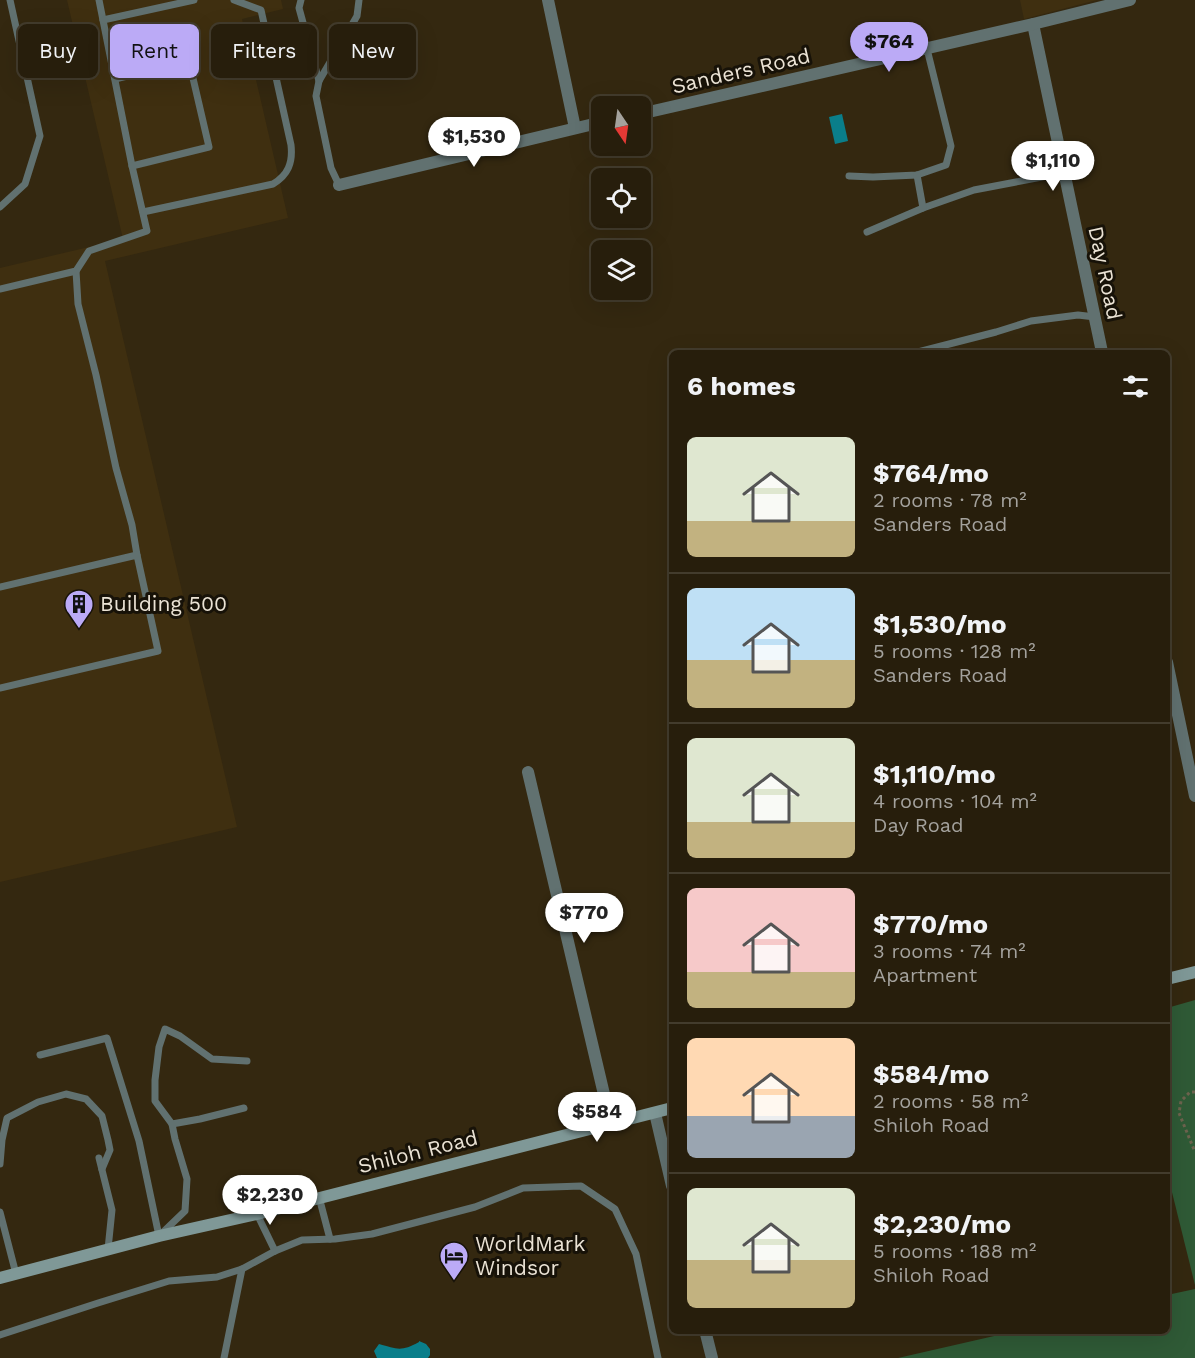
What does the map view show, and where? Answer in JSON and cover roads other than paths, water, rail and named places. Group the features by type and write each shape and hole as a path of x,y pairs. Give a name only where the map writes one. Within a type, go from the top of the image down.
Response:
{"main road":[{"path":"1170,978 1195,972"},
{"name":"Shiloh Road","path":"0,1278 669,1109"}],"street":[{"path":"548,0 575,128"},
{"name":"Sanders Road","path":"651,112 1130,0"},
{"name":"Day Road","path":"1033,24 1102,350"},
{"path":"339,185 591,124"},
{"path":"1170,676 1195,796"},
{"path":"528,772 611,1124"},
{"path":"655,1113 669,1173"},
{"path":"706,1334 712,1358"}],"lane":[{"path":"0,207 25,183 40,136 10,0"},
{"path":"0,688 158,651 132,525 116,468 78,304 76,271 89,251 147,231 99,0"},
{"path":"103,20 194,0"},
{"path":"143,212 273,184 282,178 289,166 292,156 291,145 261,10 234,0"},
{"path":"301,0 299,8 319,81"},
{"path":"339,185 331,168 316,96 319,81 357,16 359,0"},
{"path":"849,176 917,175 946,165 951,146 927,49"},
{"path":"115,79 189,61 209,147 132,166"},
{"path":"867,232 923,208 974,190 1065,174"},
{"path":"917,175 923,208"},
{"path":"0,289 76,271"},
{"path":"926,350 1030,321 1078,315 1095,316"},
{"path":"0,587 137,555"},
{"path":"159,1236 185,1210 187,1179 172,1124 155,1101 154,1080 159,1047 165,1029 180,1036 212,1059 247,1061"},
{"path":"39,1055 107,1038 139,1141 159,1236"},
{"path":"0,1164 7,1118 38,1102 66,1094 86,1099 102,1116 110,1150 102,1169"},
{"path":"172,1124 244,1108"},
{"path":"99,1158 112,1210 108,1250"},
{"path":"0,1335 169,1281 218,1277 242,1269 275,1251 302,1240 372,1234 475,1207 523,1188 581,1186 615,1209 636,1254 658,1358"},
{"path":"319,1197 330,1239"},
{"path":"0,1212 16,1274"},
{"path":"257,1214 275,1251"},
{"path":"224,1358 242,1269"}],"water":[{"path":"842,114 848,141 835,144 829,117"},
{"path":"419,1341 430,1349 428,1358 377,1358 374,1351 379,1344 403,1348"}],"place":[{"name":"Building 500","path":"79,630"},
{"name":"WorldMark Windsor","path":"454,1282"}]}
